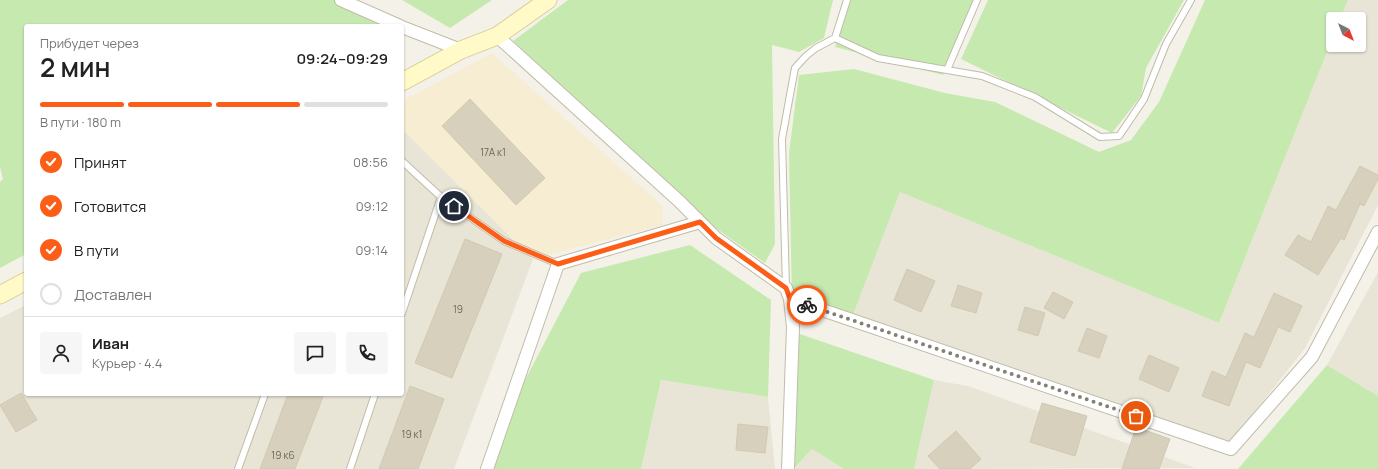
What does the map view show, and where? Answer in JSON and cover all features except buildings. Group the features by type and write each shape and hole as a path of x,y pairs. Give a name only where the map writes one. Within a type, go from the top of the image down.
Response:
{"street":[{"path":"341,0 396,24"},
{"path":"404,81 461,50 497,36 548,0"},
{"path":"404,27 461,50"},
{"path":"497,36 679,201 716,238 788,294 1231,449 1312,357 1378,232"},
{"path":"487,469 558,264 700,222"},
{"path":"0,295 24,282"},
{"path":"788,294 793,327 788,469"}],"lane":[{"path":"788,294 782,139 790,104 795,68 816,48 835,38 847,0"},
{"path":"947,70 977,0"},
{"path":"835,38 878,58 982,76 1036,97 1100,137 1119,136 1144,99 1166,44 1191,0"},
{"path":"404,163 441,196 504,241 558,264"},
{"path":"404,307 441,196"},
{"path":"238,469 264,396"},
{"path":"350,469 374,396"}],"shaded area":[{"path":"1348,0 1378,0 1378,205 1305,348 1224,451 851,320 900,192 1219,323 1327,52 1366,52 1366,12 1343,12"},
{"path":"492,53 663,206 663,225 533,259 404,131 404,100"},
{"path":"404,131 533,259 454,469 0,469 0,318 24,306 24,396 404,396"},
{"path":"1378,272 1378,396 1327,365"},
{"path":"661,380 768,397 775,469 641,469"},
{"path":"934,380 968,386 1195,468 914,469"},
{"path":"812,449 844,469 795,469"}],"green space":[{"path":"0,0 344,0 384,24 24,24 24,255 0,268 0,182 3,179 0,167"},
{"path":"402,0 492,0 450,28"},
{"path":"568,0 833,0 824,38 799,52 772,45 775,244 765,263 703,219 513,41"},
{"path":"848,0 974,0 943,75 835,47"},
{"path":"988,0 1184,0 1146,68 1141,96 1112,133 961,59"},
{"path":"1205,0 1348,0 1343,12 1326,12 1327,52 1219,323 900,192 851,320 792,300 789,153 799,75 854,69 945,93 995,102 1099,152 1131,140 1159,102"},
{"path":"690,245 771,300 768,397 661,380 641,469 494,469 514,401 581,273"},
{"path":"794,332 934,380 914,469 844,469 812,449 795,468"},
{"path":"1327,365 1378,396 1378,469 1238,469"}],"way so far":[{"path":"807,305 1136,416"}],"route":[{"path":"454,206 504,241 558,264 700,222 716,238 786,288 790,299 807,305"}]}
